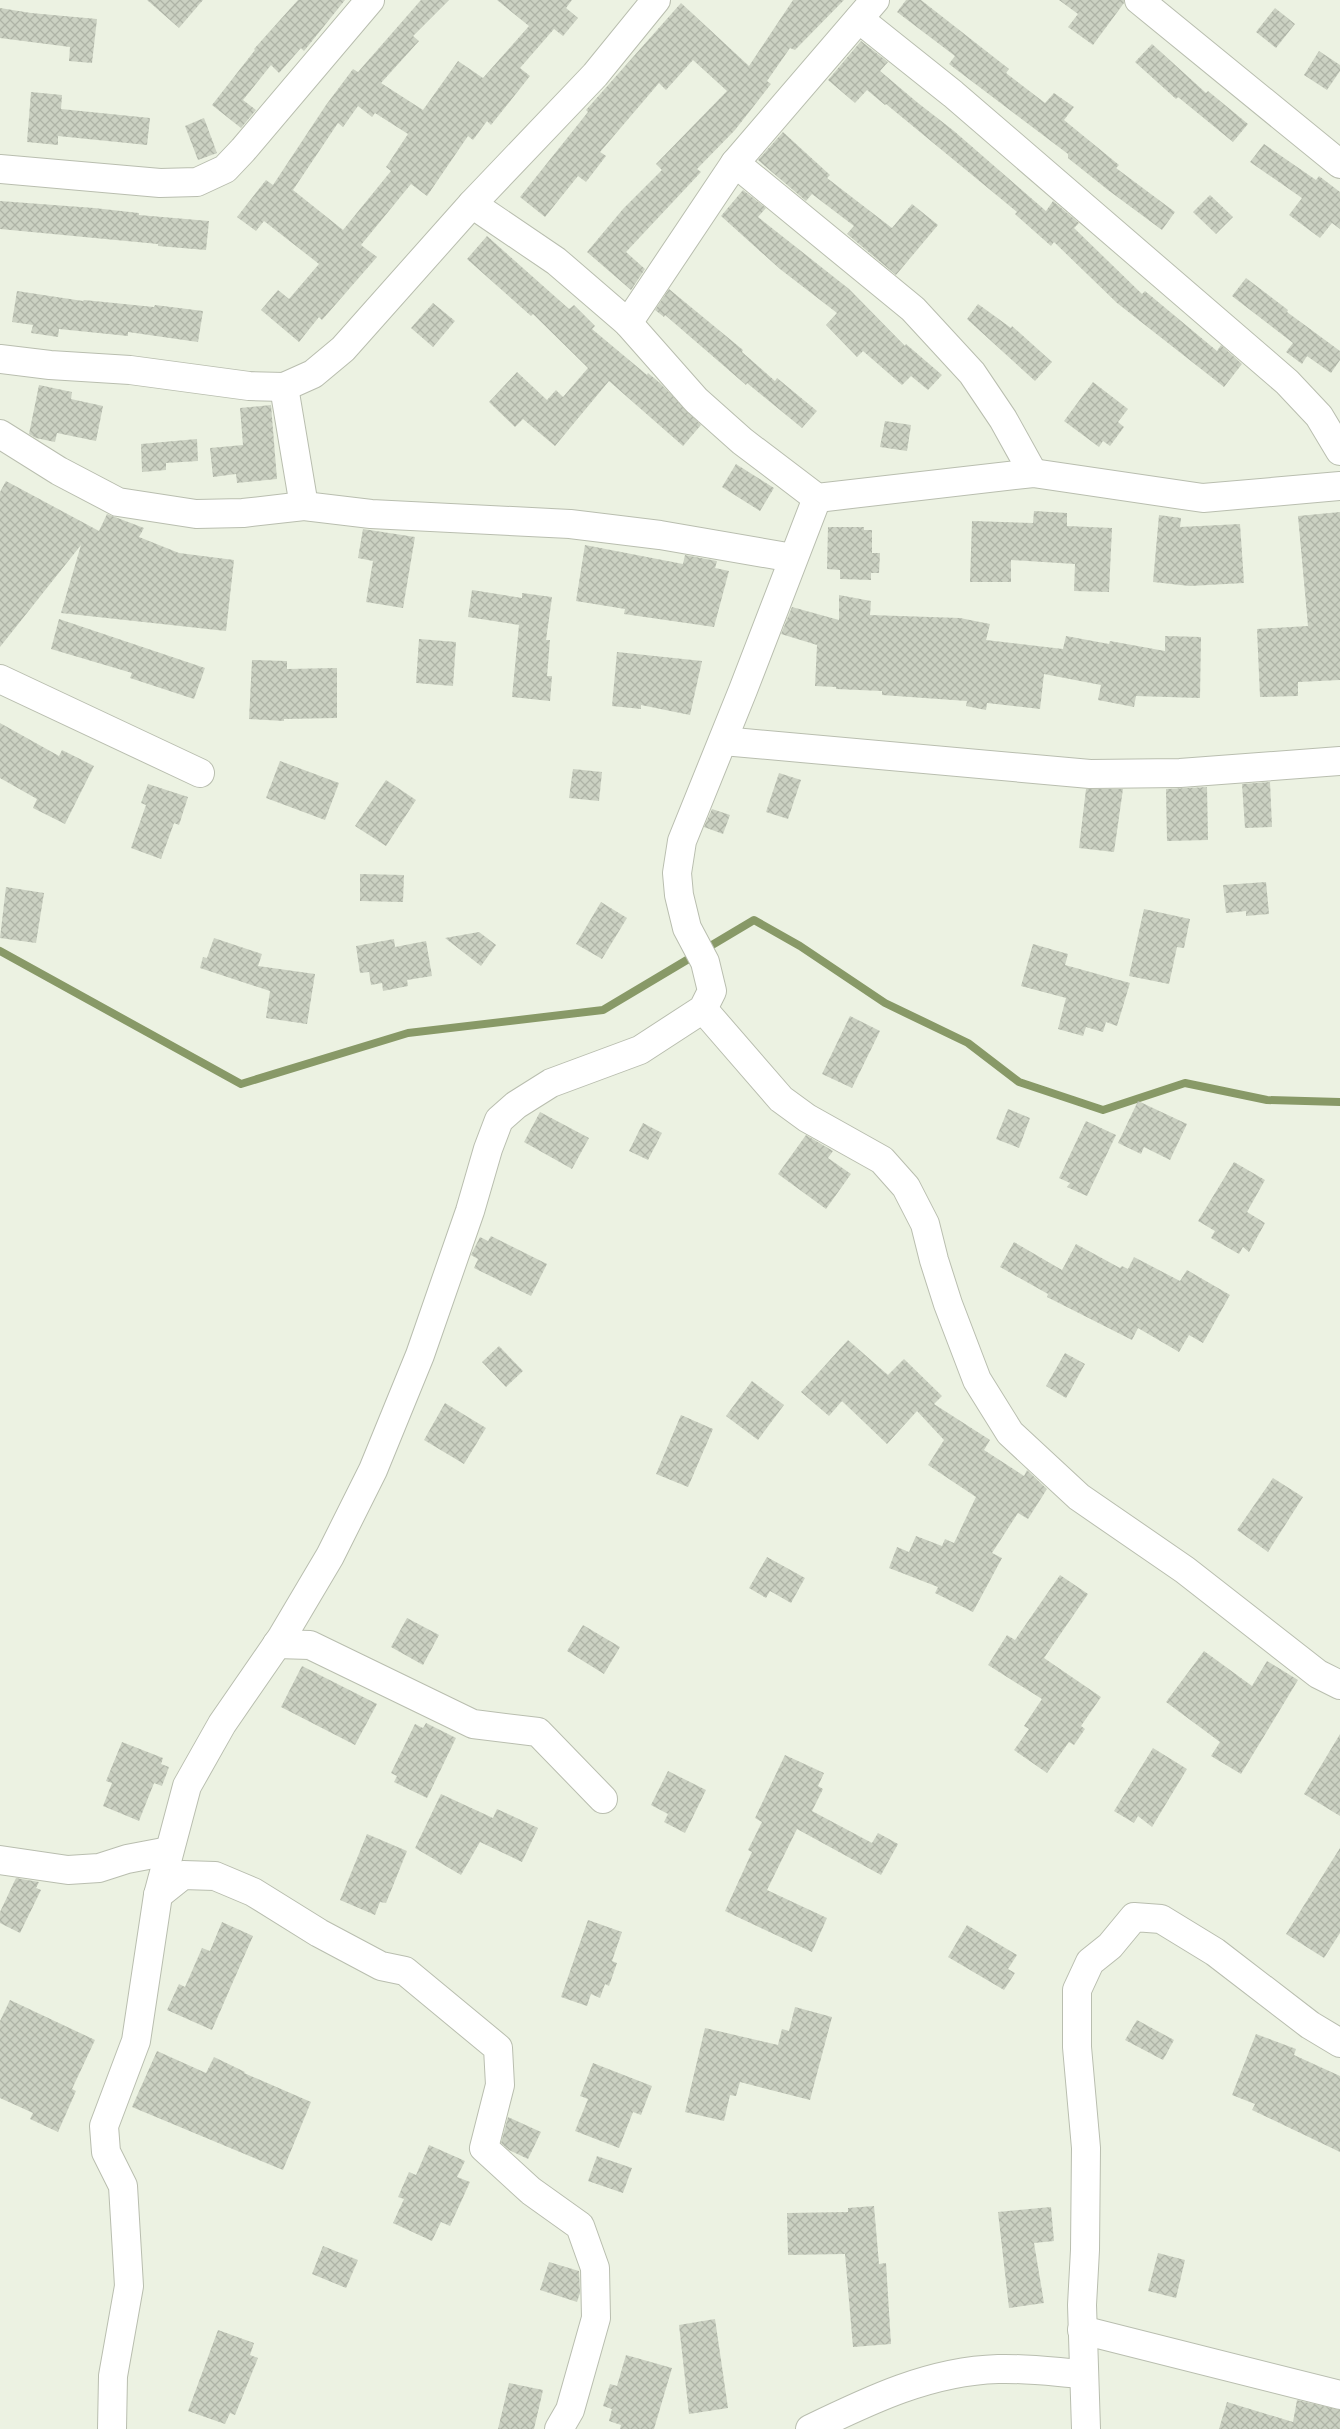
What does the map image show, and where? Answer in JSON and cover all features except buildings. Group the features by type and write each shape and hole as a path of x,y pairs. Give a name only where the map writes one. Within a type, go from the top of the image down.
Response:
{"street":[{"path":"0,168 160,183 197,182 225,169 370,0"},
{"path":"0,359 50,365 130,370 250,386 284,387 313,374 344,349 472,204 595,74 656,0"},
{"path":"1139,0 1340,164"},
{"path":"628,323 735,163 867,9 953,94 1287,382 1319,416 1340,451"},
{"path":"735,163 913,309 972,372 1003,419 1033,473"},
{"path":"472,204 556,261 628,323 696,400 742,441 817,498 1033,473 1203,498 1340,486"},
{"path":"284,387 304,506"},
{"path":"0,434 59,470 118,502 196,514 243,513 304,506 371,514 570,524 660,535 793,558"},
{"path":"112,2429 113,2376 129,2286 123,2186 106,2152 104,2126 136,2041 158,1895 188,1786 222,1724 277,1644 330,1556 373,1470 420,1356 470,1212 488,1149 499,1120 516,1105 551,1083 640,1050 703,1009 712,991 705,962 687,928 679,895 677,872 682,841 723,741 817,498"},
{"path":"0,679 200,773"},
{"path":"723,741 1090,774 1180,773 1340,761"},
{"path":"703,1009 782,1098 807,1118 882,1160 906,1187 925,1224 948,1304 977,1380 1010,1433 1079,1497 1185,1570 1318,1674 1340,1686"},
{"path":"277,1644 310,1645 473,1724 538,1732 603,1799"},
{"path":"0,1860 68,1870 99,1868 127,1858 169,1851"},
{"path":"158,1895 183,1875 215,1876 253,1892 319,1933 381,1966 405,1971 498,2048 500,2085 484,2148 531,2191 580,2226 595,2268 596,2318 570,2410 559,2429"},
{"path":"1086,2429 1082,2330 1086,2250 1086,2148 1077,2047 1077,1990 1090,1962 1110,1946 1134,1917 1161,1919 1215,1952 1310,2025 1340,2043"},
{"path":"1082,2330 1233,2367 1340,2396"},
{"path":"810,2429 887,2392 940,2375 999,2369 1083,2374"}],"waterway":[{"path":"0,951 241,1084 408,1033 603,1010 754,920 800,946 885,1003 968,1043 1019,1082 1103,1110 1185,1083 1267,1100 1340,1102"}]}
